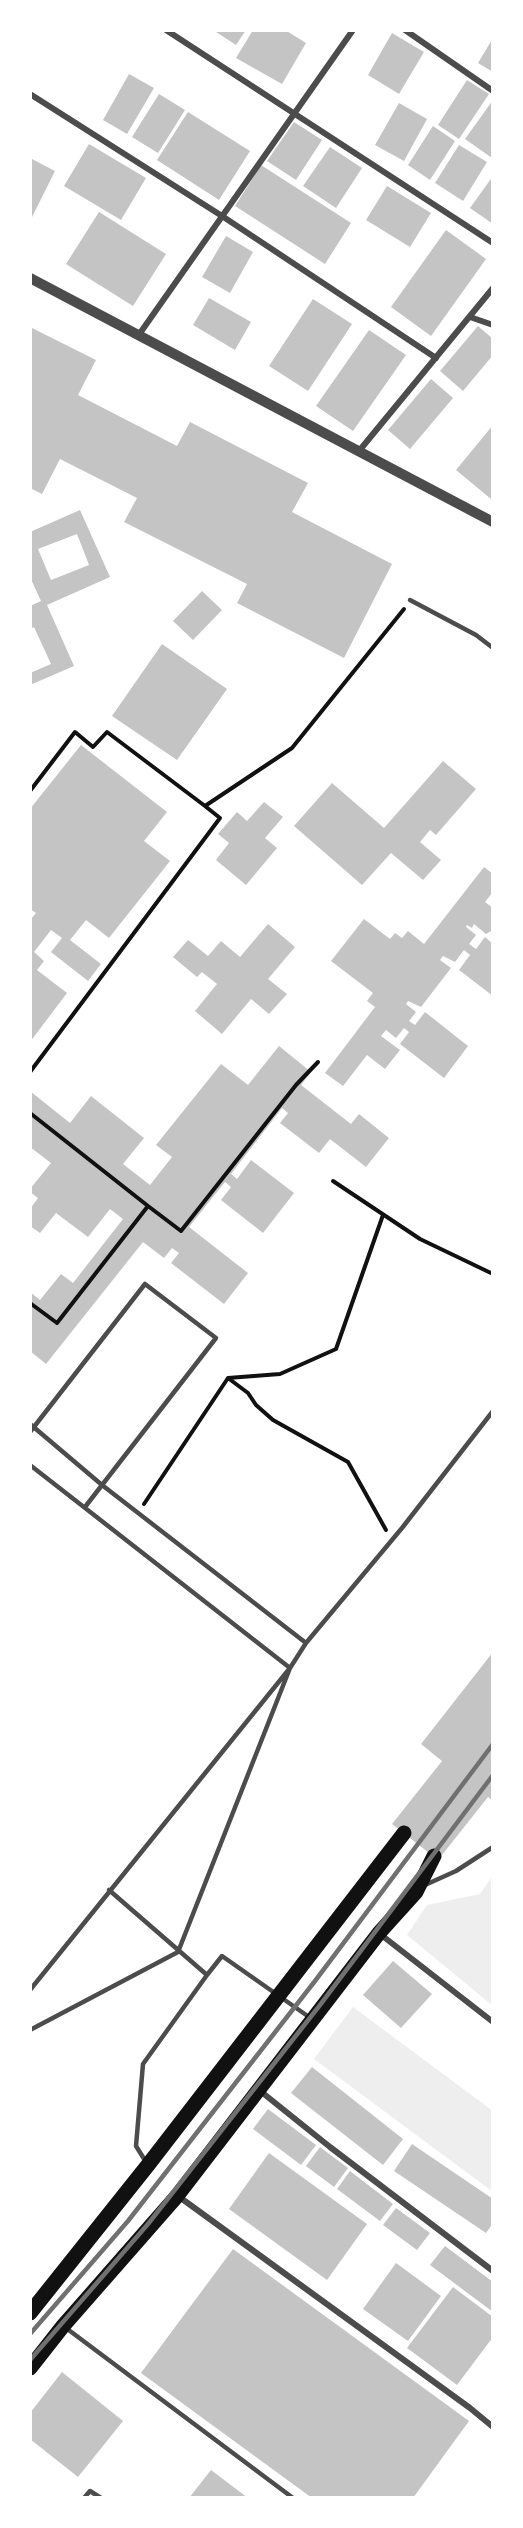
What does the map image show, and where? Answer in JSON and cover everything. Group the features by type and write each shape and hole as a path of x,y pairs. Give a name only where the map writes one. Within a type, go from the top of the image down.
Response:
{"main road":[{"path":"30,2313 148,2165 404,1833"},
{"path":"30,2368 63,2326 177,2196 379,1934 416,1892 434,1856"}],"street":[{"path":"166,30 493,243"},
{"path":"138,337 352,30"},
{"path":"405,30 493,91"},
{"path":"30,94 222,216 436,358"},
{"path":"30,278 138,337 493,522"},
{"path":"359,451 493,288"},
{"path":"470,317 493,325"},
{"path":"379,1934 493,2022"},
{"path":"258,2089 493,2271"},
{"path":"177,2196 461,2401 493,2427"}],"lane":[{"path":"410,600 476,635 493,648"},
{"path":"85,1507 102,1485 216,1338 145,1284 31,1428 102,1485 139,1511 306,1643"},
{"path":"30,1990 290,1668 306,1643 493,1411"},
{"path":"30,1465 290,1668"},
{"path":"30,2030 178,1952 290,1668"},
{"path":"416,1892 433,1880 456,1871 493,1847"},
{"path":"110,1890 207,1976"},
{"path":"148,2165 136,2146 142,2064 222,1956 314,2020"},
{"path":"63,2326 293,2498"},
{"path":"84,2498 90,2491 100,2498"}],"path":[{"path":"205,806 292,748 410,600"},
{"path":"30,791 75,732 93,747 107,732 220,818 30,1072"},
{"path":"30,1113 181,1231 296,1085 318,1062"},
{"path":"333,1181 420,1239 493,1274"},
{"path":"30,1303 57,1323 148,1206"},
{"path":"228,1378 280,1374 336,1349 383,1215"},
{"path":"139,1511 228,1378"},
{"path":"228,1378 249,1393 256,1405 273,1420 348,1462 384,1528 392,1538"}],"shaded area":[{"path":"493,1875 493,2006 407,1935 427,1905 480,1894"},
{"path":"353,2007 493,2111 493,2192 314,2059"}],"building":[{"path":"213,30 246,30 236,45"},
{"path":"253,30 285,30 306,43 282,84 236,58"},
{"path":"392,33 424,52 399,94 368,75"},
{"path":"493,38 493,72 478,63"},
{"path":"129,74 154,88 127,134 103,120"},
{"path":"467,80 489,94 459,139 438,125"},
{"path":"159,94 185,110 158,153 132,137"},
{"path":"493,100 493,156 492,158 465,139"},
{"path":"399,103 427,119 404,161 375,145"},
{"path":"188,112 250,151 219,200 157,160"},
{"path":"294,122 322,140 296,180 267,161"},
{"path":"433,126 455,141 430,180 408,165"},
{"path":"89,144 146,178 121,220 64,186"},
{"path":"459,145 487,162 463,201 435,183"},
{"path":"330,147 362,168 336,208 303,186"},
{"path":"30,158 55,171 30,221"},
{"path":"261,165 351,223 325,264 235,206"},
{"path":"493,176 493,224 470,208"},
{"path":"387,186 431,213 410,247 366,220"},
{"path":"99,212 166,254 133,306 66,264"},
{"path":"446,230 486,259 431,336 391,307"},
{"path":"226,236 253,252 230,293 202,277"},
{"path":"209,298 251,322 235,350 193,325"},
{"path":"313,299 352,324 308,391 269,366"},
{"path":"478,326 493,339 493,355 463,391 440,371"},
{"path":"30,327 96,360 78,395 177,446 190,422 308,483 292,512 392,564 344,658 237,603 247,584 124,522 137,498 60,459 42,494 30,488"},
{"path":"369,330 406,355 353,431 316,406"},
{"path":"431,379 453,398 410,449 388,430"},
{"path":"493,425 493,497 491,499 456,470"},
{"path":"80,510 110,577 47,605 74,666 30,685 30,673 51,664 34,627 30,629 30,606 41,601 30,577 30,532","holes":["77,534 89,565 51,580 38,549"]},
{"path":"202,591 222,610 193,640 173,621"},
{"path":"162,644 227,689 177,760 112,716"},
{"path":"81,745 167,812 144,841 170,861 109,938 86,920 70,940 101,964 88,981 51,952 62,938 51,930 34,952 44,961 37,970 67,993 30,1042 30,920 36,913 30,909 30,809"},
{"path":"443,761 476,789 436,835 430,830 420,842 441,860 423,880 391,853 362,885 294,826 332,783 384,828"},
{"path":"264,802 283,817 265,838 277,848 246,885 216,860 229,843 218,834 237,812 247,821"},
{"path":"484,867 493,874 493,892 485,902 493,908 493,930 486,934 474,924 472,928 467,925 466,927 476,935 469,944 476,949 485,937 493,944 493,996 459,970 470,955 464,950 455,962 443,956 440,960 451,968 421,1007 408,1001 406,1004 416,1012 409,1021 415,1025 425,1012 468,1046 444,1078 400,1044 409,1032 404,1028 396,1038 386,1030 381,1036 400,1050 385,1069 367,1055 343,1086 325,1073 375,1007 367,1001 373,993 331,961 364,919 390,939 395,933 402,938 408,931 424,944"},
{"path":"268,924 295,947 268,979 287,994 269,1014 251,999 222,1034 195,1011 217,984 202,972 197,977 173,957 188,940 208,956 221,941 240,957"},
{"path":"279,1046 311,1072 301,1085 351,1124 359,1114 389,1138 366,1167 330,1139 319,1153 280,1123 288,1113 282,1108 231,1174 237,1179 251,1160 294,1193 263,1233 221,1200 231,1187 225,1182 189,1227 248,1273 224,1304 171,1263 179,1253 172,1248 164,1258 143,1242 46,1364 30,1351 30,1292 40,1300 61,1274 73,1283 123,1219 110,1209 88,1237 56,1213 40,1233 30,1226 30,1209 38,1198 30,1192 30,1189 51,1163 30,1147 30,1091 70,1123 91,1096 144,1138 123,1164 150,1185 172,1157 156,1145 221,1064 248,1085"},
{"path":"493,1652 493,1801 488,1797 438,1860 392,1824 442,1761 421,1744"},
{"path":"393,1961 432,1994 401,2028 363,1995"},
{"path":"312,2067 403,2139 383,2165 291,2093"},
{"path":"268,2109 316,2145 301,2165 253,2129"},
{"path":"412,2144 493,2199 493,2223 486,2233 394,2171"},
{"path":"320,2147 348,2168 334,2187 306,2166"},
{"path":"269,2153 367,2224 327,2280 229,2209"},
{"path":"350,2171 393,2204 380,2221 337,2189"},
{"path":"396,2208 430,2233 417,2250 383,2225"},
{"path":"445,2246 493,2282 493,2312 430,2265"},
{"path":"233,2249 469,2421 413,2498 312,2498 141,2373"},
{"path":"396,2263 441,2296 408,2341 363,2309"},
{"path":"453,2287 493,2317 493,2337 457,2385 407,2348"},
{"path":"62,2372 123,2421 78,2477 30,2439 30,2413"},
{"path":"211,2470 248,2498 189,2498"}],"railway":[{"path":"30,2334 128,2221 315,1981 493,1744"},
{"path":"30,2360 148,2224 320,2005 493,1775"}]}
